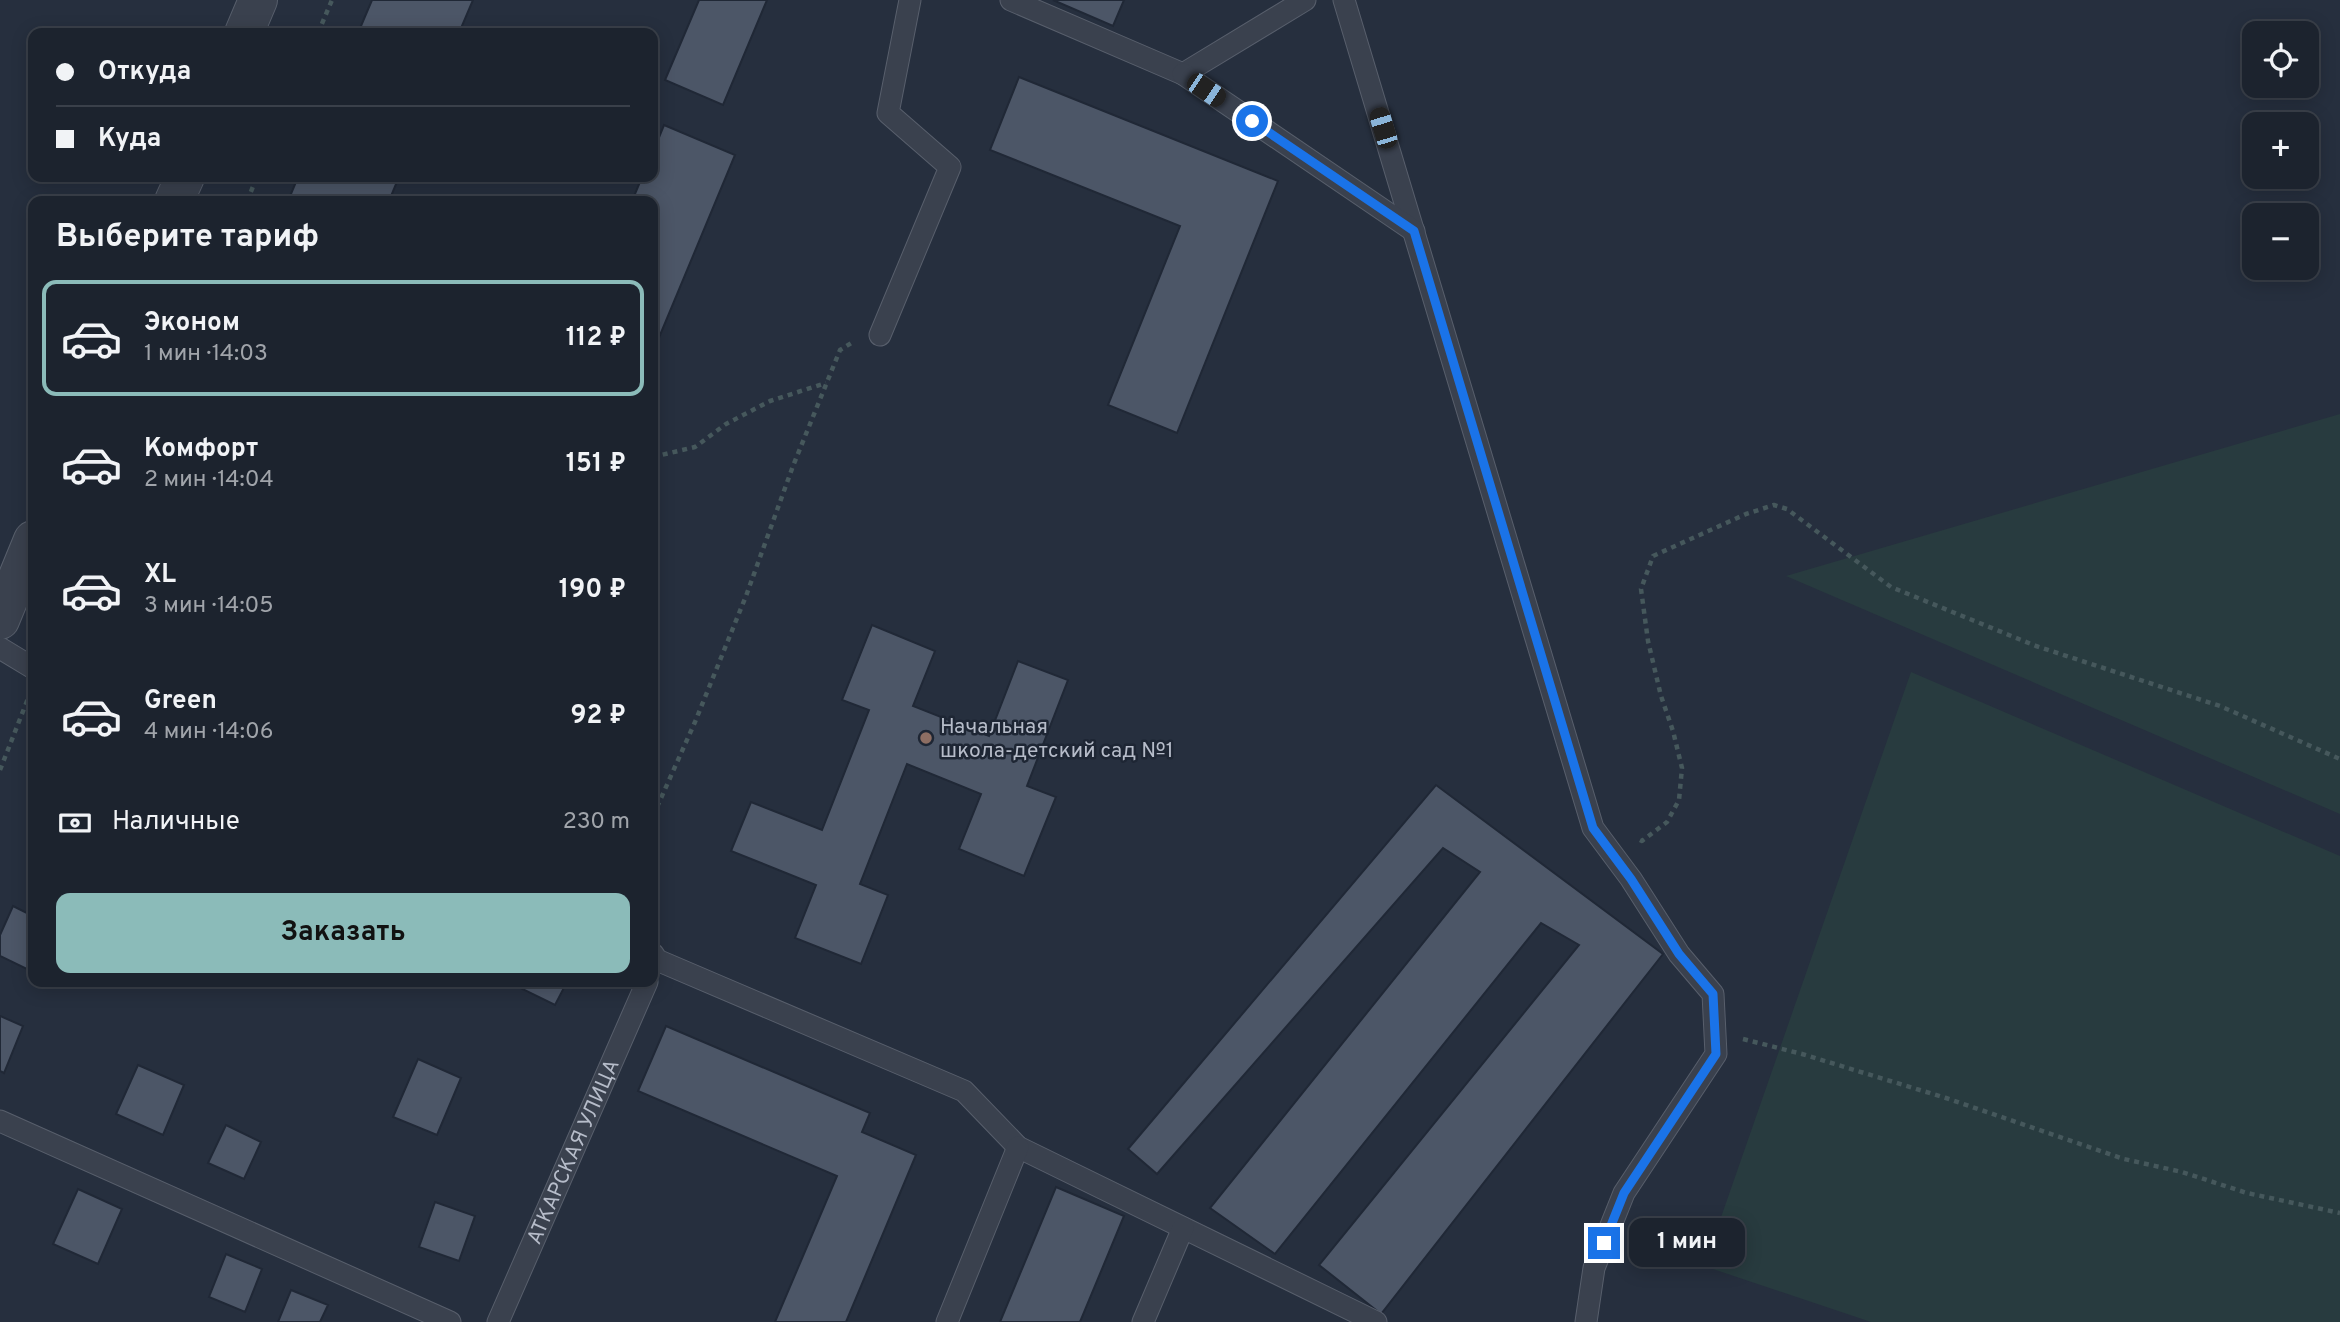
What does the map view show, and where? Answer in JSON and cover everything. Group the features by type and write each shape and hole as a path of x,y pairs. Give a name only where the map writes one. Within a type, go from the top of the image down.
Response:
{"street":[{"path":"246,28 258,0"},
{"path":"0,620 28,552"}],"lane":[{"path":"880,335 950,167 888,113 909,0"},
{"path":"1011,0 1183,74 1414,231"},
{"path":"1183,74 1305,0"},
{"path":"1344,0 1593,828 1631,879 1679,954 1713,994 1716,1054 1624,1193 1594,1268 1586,1322"},
{"path":"0,648 28,665"},
{"path":"658,963 964,1091 1018,1147 1376,1322"},
{"name":"АТКАРСКАЯ УЛИЦА","path":"498,1322 645,987"},
{"path":"0,1121 450,1322"},
{"path":"947,1322 1018,1147"},
{"path":"1143,1322 1183,1228"}],"path":[{"path":"320,28 332,0"},
{"path":"658,805 746,596 793,466 841,350 864,334 880,335"},
{"path":"658,456 695,447 726,424 770,401 827,383"},
{"path":"1593,828 1642,841 1667,821 1679,800 1682,768 1648,641 1641,589 1653,556 1746,514 1773,505 1787,509 1891,587 2036,646 2220,706 2340,759"},
{"path":"0,770 28,700"},
{"path":"1715,1032 1802,1054 1946,1098 2124,1158 2182,1172 2246,1193 2340,1213"}],"green space":[{"path":"2340,414 2340,814 1786,576"},
{"path":"1911,672 2340,856 2340,1322 1871,1322 1704,1266"}],"building":[{"path":"372,0 473,0 461,28 360,28"},
{"path":"699,0 767,0 723,105 665,80"},
{"path":"1053,0 1124,0 1113,26"},
{"path":"1019,77 1278,181 1177,433 1108,405 1180,226 990,150"},
{"path":"664,125 735,155 658,340 658,196 634,196 640,182 658,182 658,140"},
{"path":"296,182 397,182 391,196 290,196"},
{"path":"872,625 935,651 913,706 989,736 1018,661 1068,680 1027,786 1056,797 1024,876 959,849 981,794 907,764 860,884 888,895 861,964 795,938 816,885 731,851 751,802 822,830 869,710 842,700"},
{"path":"1436,785 1663,954 1381,1314 1319,1265 1579,945 1541,923 1275,1254 1210,1208 1480,872 1443,848 1157,1174 1128,1149"},
{"path":"13,906 28,914 28,970 0,956 0,935"},
{"path":"518,987 564,987 555,1005"},
{"path":"0,1016 23,1026 4,1073 0,1071"},
{"path":"666,1026 870,1113 862,1132 916,1155 846,1322 775,1322 837,1176 638,1091"},
{"path":"418,1059 461,1078 437,1135 393,1117"},
{"path":"138,1065 184,1085 163,1135 116,1114"},
{"path":"226,1125 261,1142 244,1179 208,1163"},
{"path":"1056,1187 1124,1216 1080,1322 1000,1322"},
{"path":"78,1189 122,1209 98,1264 53,1244"},
{"path":"435,1202 475,1216 459,1261 419,1247"},
{"path":"226,1254 262,1269 245,1312 209,1297"},
{"path":"291,1290 328,1305 320,1322 278,1322"}],"place":[{"name":"Начальная школа-детский сад №1","path":"926,738"}],"route":[{"path":"1252,121 1414,231 1593,828 1631,879 1679,954 1713,994 1716,1054 1624,1193 1604,1243"}]}
